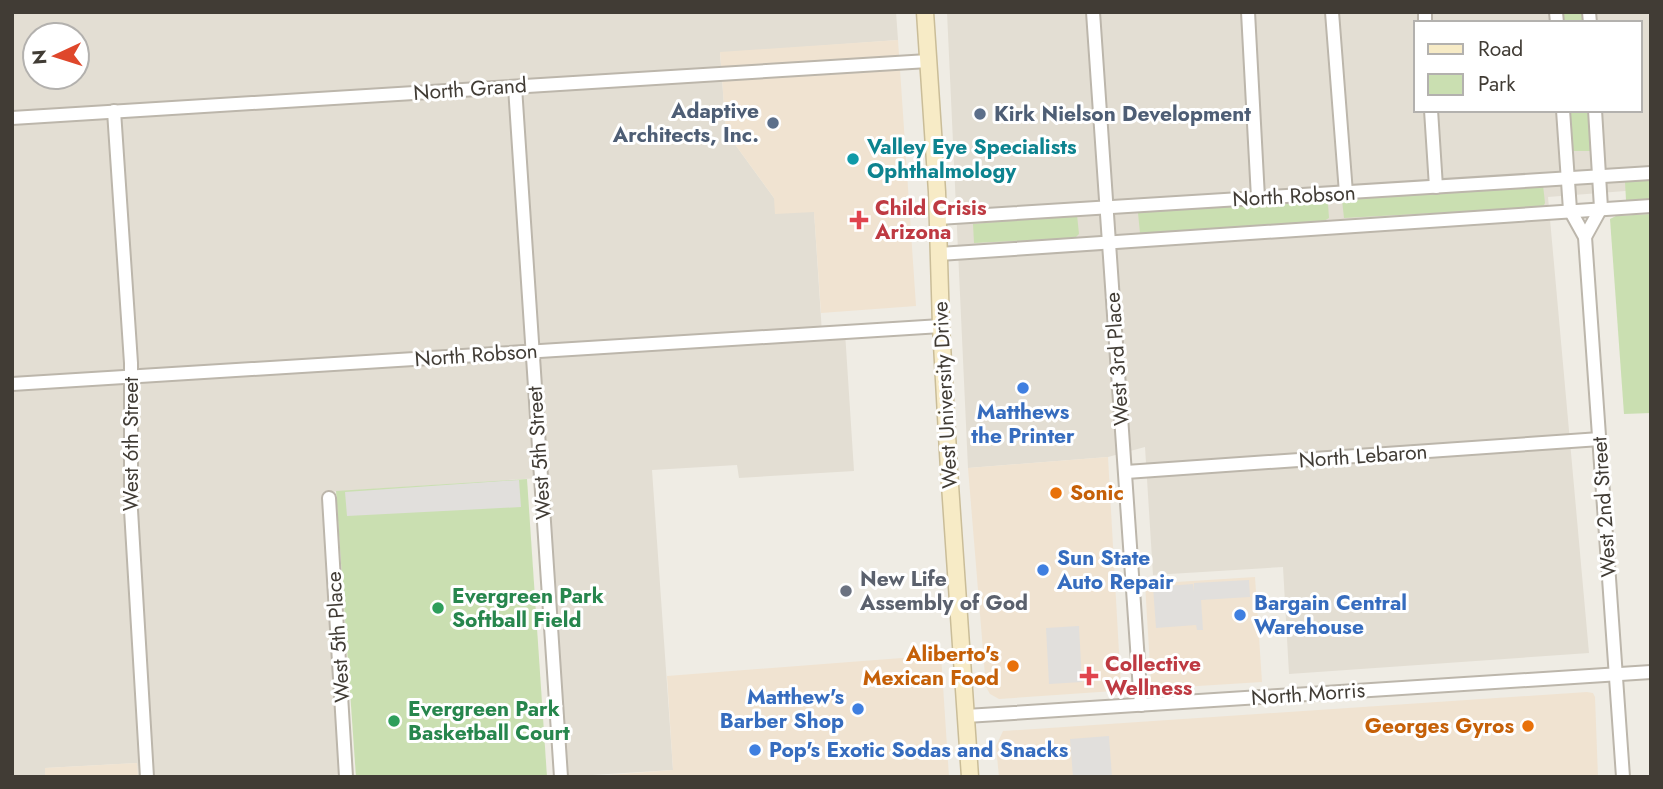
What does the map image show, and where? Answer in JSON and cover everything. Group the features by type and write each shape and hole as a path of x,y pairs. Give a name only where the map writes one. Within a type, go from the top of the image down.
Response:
{"main road":[{"name":"West University Drive","path":"925,12 938,218 941,326 970,777"}],"street":[{"name":"West 3rd Place","path":"1093,12 1141,705"},
{"path":"1248,12 1258,198"},
{"path":"1332,12 1346,193"},
{"name":"North Grand","path":"12,118 928,61"},
{"name":"West 5th Street","path":"514,87 561,777"},
{"name":"West 6th Street","path":"114,111 131,376 131,510 147,777"},
{"path":"1431,112 1436,187"},
{"name":"West 2nd Street","path":"1563,112 1570,210 1584,237 1623,777"},
{"path":"1584,237 1601,208 1595,112"},
{"name":"North Robson","path":"938,218 1651,173"},
{"name":"North Robson","path":"939,254 1651,205"},
{"name":"North Robson","path":"12,384 941,326"},
{"name":"North Lebaron","path":"1126,472 1600,439"},
{"name":"West 5th Place","path":"329,498 346,777"},
{"name":"North Morris","path":"966,716 1651,672"}],"shaded area":[{"path":"12,12 896,12 898,40 720,53 726,132 774,198 814,211 822,333 845,332 854,471 739,478 737,465 652,470 673,770 561,777 540,478 328,492 346,774 306,777 138,777 137,763 45,768 46,775 12,777"},
{"path":"947,12 1651,12 1651,189 1548,197 1589,653 1289,674 1283,567 1153,575 1145,447 1108,457 968,468"},
{"path":"898,40 916,306 821,313 814,212 775,214 774,198 726,132 720,52"},
{"path":"1108,457 1121,688 1114,691 999,699 990,694 986,687 968,468"},
{"path":"519,480 521,507 347,516 345,492"},
{"path":"1255,577 1262,682 1166,688 1154,686 1151,682 1145,584"},
{"path":"1249,580 1250,597 1201,600 1203,630 1197,630 1196,625 1156,628 1153,587 1193,584 1194,592 1194,583"},
{"path":"1079,626 1082,682 1049,684 1046,628"},
{"path":"941,655 949,777 582,777 673,770 667,676"},
{"path":"1593,693 1595,697 1598,777 999,777 996,746 1003,731"},
{"path":"1109,736 1112,777 1073,777 1070,739"},
{"path":"137,763 138,777 22,777 45,775 45,768"}],"green space":[{"path":"1562,12 1584,12 1584,21 1563,21"},
{"path":"1568,112 1590,112 1592,151 1570,151"},
{"path":"1651,177 1651,200 1626,200 1625,182 1630,178"},
{"path":"1543,185 1543,207 1344,218 1342,200 1346,199"},
{"path":"1324,200 1328,204 1329,218 1324,221 1140,233 1138,213 1142,211"},
{"path":"1651,214 1651,413 1624,414 1610,219 1616,216"},
{"path":"1077,215 1079,234 1075,238 974,243 973,224"},
{"path":"527,479 547,777 356,777 336,491"}],"place":[{"name":"Kirk Nielson Development","path":"980,114"},
{"name":"Adaptive Architects, Inc.","path":"773,123"},
{"name":"Valley Eye Specialists Ophthalmology","path":"853,159"},
{"name":"Child Crisis Arizona","path":"859,220"},
{"name":"Matthews the Printer","path":"1023,388"},
{"name":"Sonic","path":"1056,493"},
{"name":"Sun State Auto Repair","path":"1043,570"},
{"name":"New Life Assembly of God","path":"846,591"},
{"name":"Evergreen Park Softball Field","path":"438,608"},
{"name":"Bargain Central Warehouse","path":"1240,615"},
{"name":"Aliberto's Mexican Food","path":"1013,666"},
{"name":"Collective Wellness","path":"1089,676"},
{"name":"Matthew's Barber Shop","path":"858,709"},
{"name":"Evergreen Park Basketball Court","path":"394,721"},
{"name":"Georges Gyros","path":"1528,726"},
{"name":"Pop's Exotic Sodas and Snacks","path":"755,750"}]}
